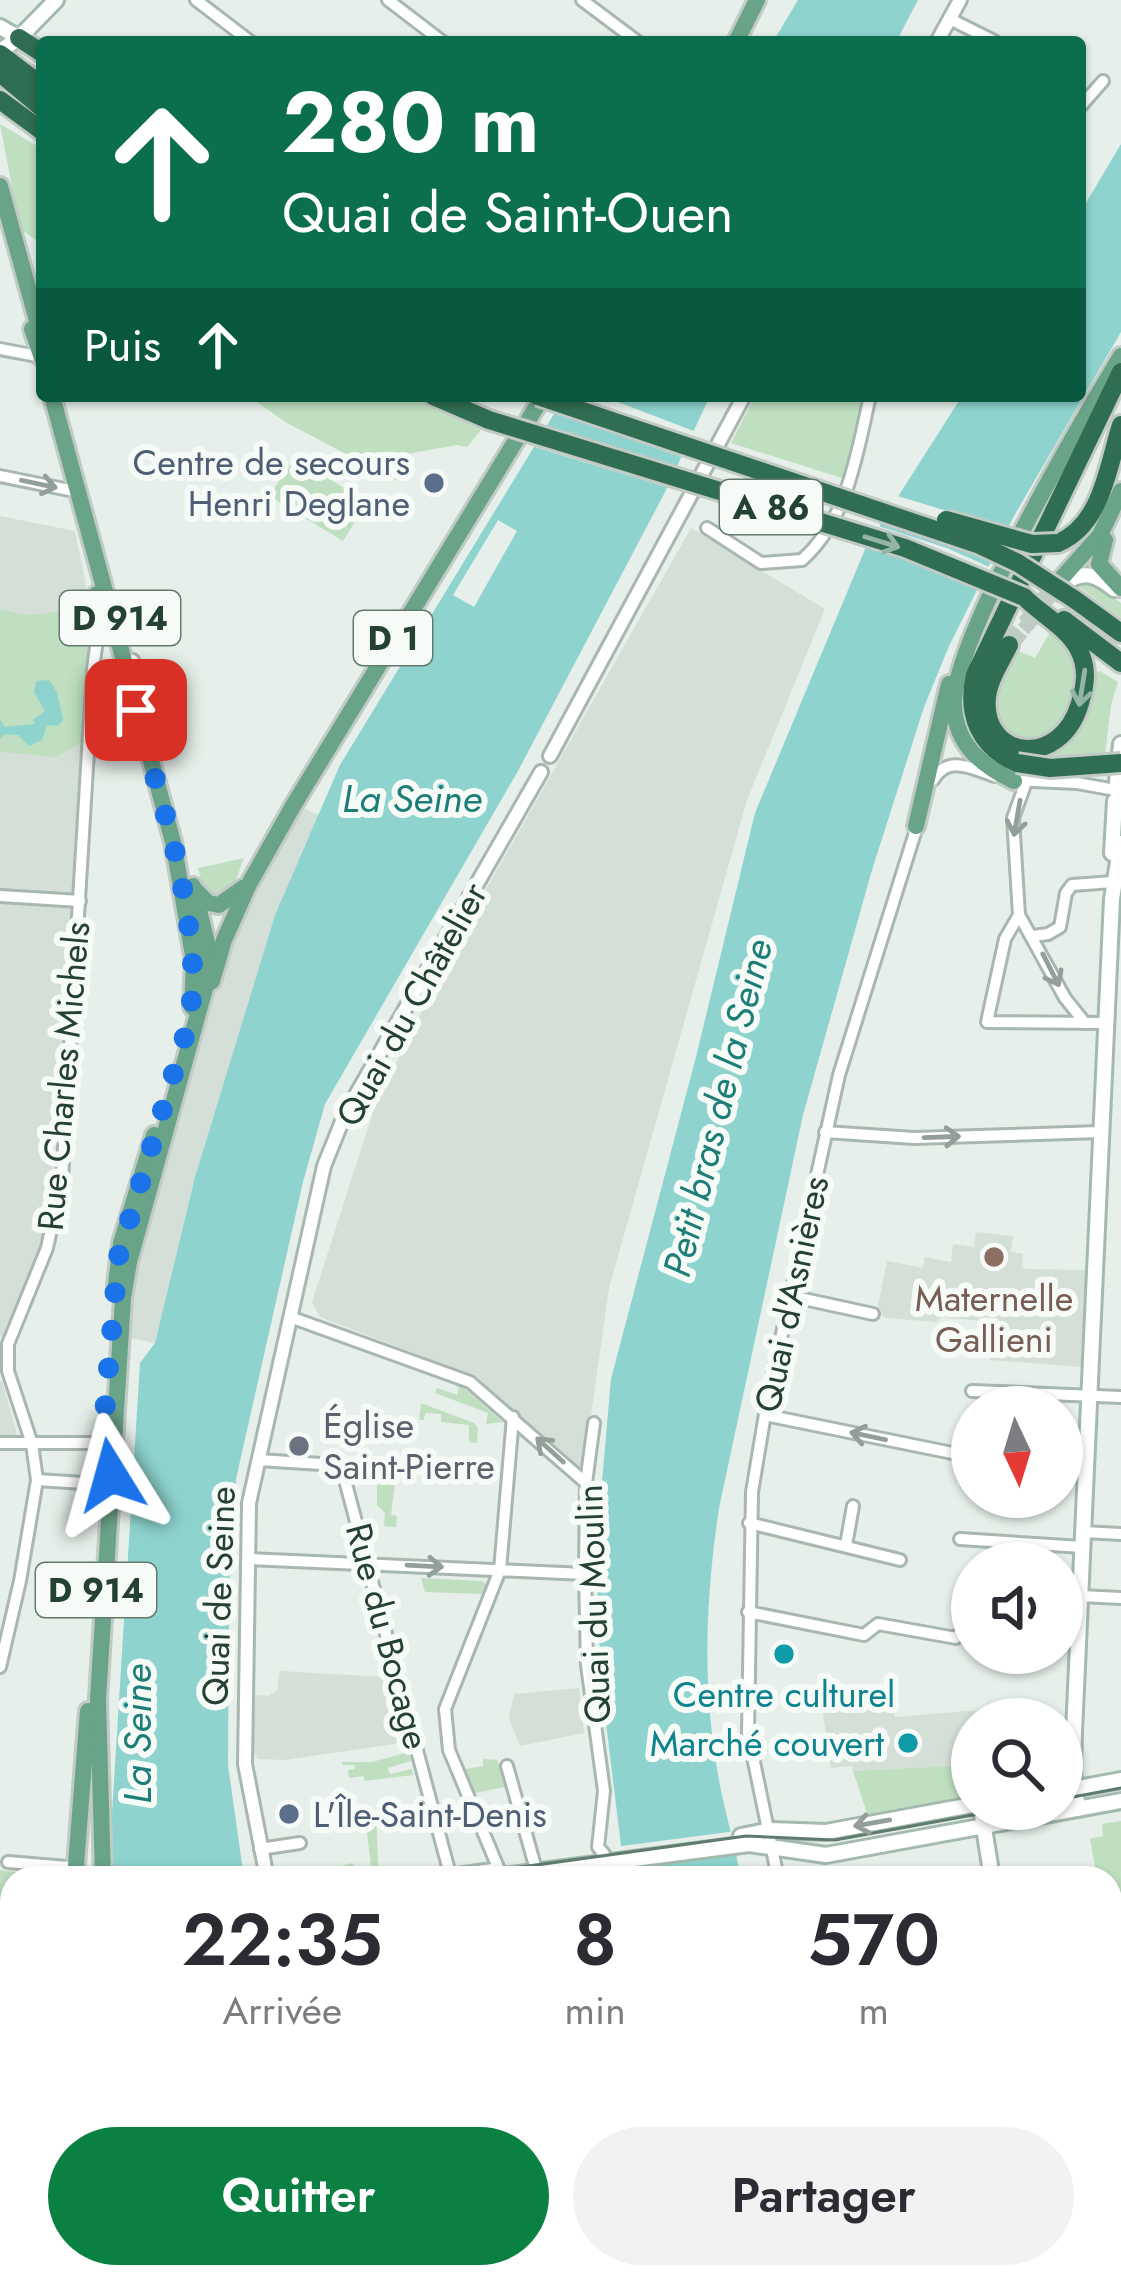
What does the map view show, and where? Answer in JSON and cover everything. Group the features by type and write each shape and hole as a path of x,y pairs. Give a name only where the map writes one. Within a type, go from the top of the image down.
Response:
{"highway":[{"path":"19,38 36,49"},
{"path":"0,53 36,117"},
{"path":"9,70 36,83"},
{"path":"0,100 36,120"},
{"path":"1121,372 975,675 972,708 978,730 1019,775 1121,763"},
{"name":"A 86","path":"447,402 489,420 905,548 1024,597 1077,628 1121,663"},
{"name":"A 86","path":"559,402 980,545 1067,587 1121,633"},
{"path":"839,496 869,499 1032,544 1058,543 1080,530 1093,512 1121,425"},
{"path":"1009,645 988,694 992,725 1012,745 1046,747 1072,727 1083,694 1085,667 1068,634 1024,597"}],"main road":[{"path":"0,53 56,0"},
{"path":"739,36 757,0"},
{"path":"0,27 19,38"},
{"path":"0,185 36,335"},
{"path":"0,212 36,320"},
{"path":"1019,775 988,768 972,754 956,718 956,680 1004,570 1121,356"},
{"name":"D 914","path":"56,402 107,605 142,703 194,888 206,985 131,1254 100,1483 92,1751 102,1866"},
{"name":"D 914","path":"57,402 124,663 203,937 191,1013 118,1258 108,1447"},
{"name":"D 1","path":"203,937 249,884 537,402"},
{"path":"1067,587 1121,493"},
{"path":"1121,493 1098,560 1121,591"},
{"path":"80,499 99,624"},
{"path":"1067,587 1080,574 1089,574 1121,591"},
{"path":"916,826 948,687 963,645 983,614"},
{"path":"1082,1540 1100,1132 1110,1094 1106,1023 1114,1002 1114,801 1121,791 1117,782 1121,744"},
{"path":"1114,882 1121,843"},
{"path":"194,888 208,903 219,905 249,884"},
{"name":"D 914","path":"78,1866 101,1656 100,1483"},
{"path":"1083,1786 1121,1780"},
{"name":"D 914","path":"82,1801 97,1783"},
{"path":"1083,1808 1121,1801"},
{"path":"536,1866 747,1840 771,1830 826,1832 951,1809"},
{"path":"747,1840 826,1855 962,1830"},
{"path":"985,1830 990,1866"},
{"path":"583,1866 611,1856"}],"street":[{"path":"196,0 243,36"},
{"path":"388,0 435,36"},
{"path":"583,0 630,36"},
{"path":"940,36 960,0"},
{"path":"950,19 984,36"},
{"path":"1086,97 1103,81"},
{"path":"0,349 36,357"},
{"path":"550,756 741,402"},
{"path":"706,528 761,563 802,560 815,548 846,493 868,402"},
{"path":"0,476 80,499"},
{"name":"Rue Charles Michels","path":"0,1666 37,1480 32,1444 8,1371 8,1344 56,1221 97,646 107,605"},
{"path":"94,687 124,663 97,646"},
{"name":"Quai d'Asnières","path":"776,1866 748,1733 749,1523 765,1415 825,1132 935,774 952,764 1019,775"},
{"name":"Quai du Châtelier","path":"290,1317 324,1166 345,1114 542,772"},
{"path":"1084,1023 1019,915 1013,821 1019,775 1121,791"},
{"path":"1034,936 1060,927 1072,885 1114,882"},
{"path":"0,896 80,902"},
{"path":"1019,915 1005,939 987,1022 1106,1023"},
{"path":"825,1132 914,1138 1100,1132"},
{"path":"790,1296 873,1314"},
{"path":"290,1317 470,1382 586,1483"},
{"name":"Quai de Seine","path":"264,1866 245,1764 250,1503 290,1317"},
{"path":"1083,1397 1121,1397"},
{"path":"765,1415 951,1453"},
{"path":"494,1866 452,1765 445,1708 500,1570 513,1417"},
{"name":"Quai du Moulin","path":"594,1423 586,1483 587,1665 604,1791 598,1847 611,1856"},
{"path":"0,1443 108,1447"},
{"name":"Rue du Bocage","path":"258,1460 337,1465 349,1491 448,1866"},
{"path":"37,1480 100,1483"},
{"path":"853,1505 848,1549 900,1560"},
{"path":"749,1523 846,1544"},
{"path":"960,1539 1082,1540 1121,1534"},
{"path":"248,1559 585,1574"},
{"path":"1083,1596 1121,1598"},
{"path":"748,1612 864,1635 878,1624 951,1637"},
{"path":"507,1766 536,1866"},
{"path":"260,1849 300,1843"},
{"path":"8,1862 30,1866"}],"shaded area":[{"path":"0,516 75,531 91,609 51,1203 42,1240 3,1337 0,1337"},
{"path":"691,528 825,609 747,800 609,1288 584,1464 575,1467 477,1377 320,1317 312,1302 375,1106 455,944"},
{"path":"303,808 319,815 275,915 195,1177 155,1343 130,1338 135,1272 216,990 226,973 227,954 242,917"},
{"path":"976,1232 1013,1236 1011,1252 1023,1254 1026,1269 1086,1270 1082,1367 990,1360 991,1322 886,1318 877,1311 887,1261 923,1268 925,1257 951,1262 953,1244 974,1247"},
{"path":"2,1381 18,1437 0,1437"},
{"path":"280,1671 384,1677 393,1685 408,1742 284,1760 258,1759 253,1750 253,1695 269,1696 277,1691"},
{"path":"579,1688 584,1733 520,1746 509,1718 514,1694"},
{"path":"889,1698 895,1717 951,1712 951,1766 831,1768 821,1701"}],"green space":[{"path":"0,124 36,145 36,240 20,229"},
{"path":"257,402 421,402 481,430 467,447 412,453 398,481"},
{"path":"752,402 867,402 848,480 731,443"},
{"path":"295,458 367,502 343,541 269,496"},
{"path":"1074,583 1105,591 1121,603 1121,618"},
{"path":"0,609 25,615 91,609 84,741 56,757 0,752"},
{"path":"1053,627 1077,660 1076,694 1045,742 1018,739 996,721 996,698 1018,651 1035,658"},
{"path":"1100,671 1118,682 1105,755 1036,761 1038,753 1083,707 1095,673"},
{"path":"244,858 232,891 211,896 203,888 198,868"},
{"path":"455,1385 503,1422 486,1424 488,1413 435,1393 437,1388 457,1395"},
{"path":"421,1403 474,1423 477,1443 469,1442 469,1425 441,1422 441,1414 425,1413 424,1420 419,1420"},
{"path":"377,1465 397,1466 391,1515 397,1516 396,1527 384,1526 385,1513 377,1505"},
{"path":"421,1578 486,1584 483,1594 425,1592"},
{"path":"409,1752 411,1761 388,1768 390,1774 412,1769 413,1775 365,1781 363,1776 349,1778 348,1770 355,1765 342,1765 342,1762 372,1762"},
{"path":"483,1759 497,1760 509,1786 470,1794 460,1770 483,1766"},
{"path":"951,1766 951,1807 869,1819 853,1771"},
{"path":"376,1816 378,1866 371,1866 369,1817"},
{"path":"1121,1821 1121,1866 1095,1866 1090,1839 1103,1836 1102,1824"}],"water":[{"path":"798,0 918,0 899,36 777,36"},
{"path":"1121,144 1121,332 1086,392 1086,203"},
{"name":"La Seine","path":"561,402 707,402 518,771 325,1104 236,1479 229,1588 228,1765 242,1866 109,1866 140,1363 155,1343 195,1177 275,915 340,765"},
{"name":"Petit bras de la Seine","path":"958,402 1080,402 1014,516 924,707 803,1115 719,1508 711,1573 708,1671 712,1736 738,1866 624,1866 601,1682 596,1550 611,1379 755,813 866,547"},
{"path":"49,680 63,720 58,726 47,725 42,740 29,746 18,735 5,734 0,739 0,719 5,727 35,724 33,720 45,711 34,692 36,681"}],"pier":[{"path":"554,402 618,402 699,433 687,459 549,411"},
{"path":"539,426 682,469 673,489 528,445"},
{"path":"891,494 1013,531 998,562 876,519"},
{"path":"498,520 517,531 474,607 453,595"},
{"path":"872,524 994,569 984,588 860,544"},
{"path":"736,1831 741,1850 616,1866 614,1847"}],"tunnel":[{"path":"1009,645 1061,579"},
{"path":"1009,645 1062,587"}],"tram line":[{"path":"1083,1795 1121,1788"},
{"path":"529,1866 746,1836 835,1840 951,1819"}],"place":[{"name":"Centre de secours Henri Deglane","path":"434,483"},
{"name":"Maternelle Gallieni","path":"994,1257"},
{"name":"Église Saint-Pierre","path":"299,1446"},
{"name":"Centre culturel","path":"784,1654"},
{"name":"Marché couvert","path":"908,1743"},
{"name":"L'Île-Saint-Denis","path":"289,1814"}],"route":[{"path":"111,1475 113,1450 102,1443 118,1258 189,1022 194,979 187,909 173,842 136,710"}]}
